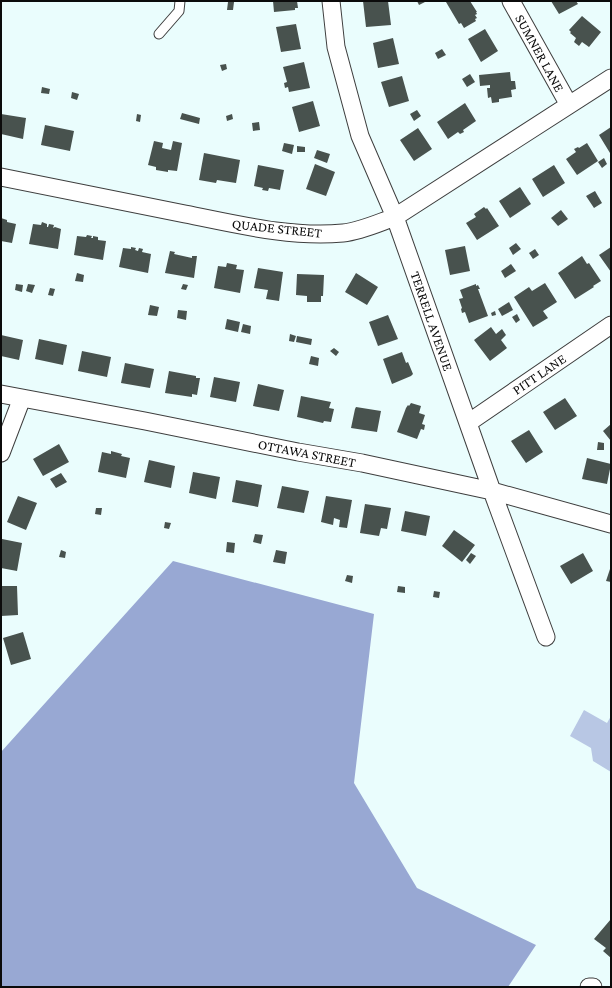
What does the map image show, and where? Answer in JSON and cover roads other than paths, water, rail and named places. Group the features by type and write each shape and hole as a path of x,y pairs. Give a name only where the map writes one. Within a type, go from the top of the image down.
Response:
{"street":[{"name":"TERRELL AVENUE","path":"331,1 336,47 360,136 395,217 492,491 546,637"},
{"name":"SUMNER LANE","path":"511,1 569,105"},
{"name":"QUADE STREET","path":"1,177 245,226 320,234 344,233 370,227 395,217 611,78"},
{"name":"PITT LANE","path":"468,423 611,325"},
{"name":"OTTAWA STREET","path":"1,394 362,464 492,491 611,524"},
{"path":"1,453 22,398"}],"lane":[{"path":"159,34 179,11 180,1"}]}
